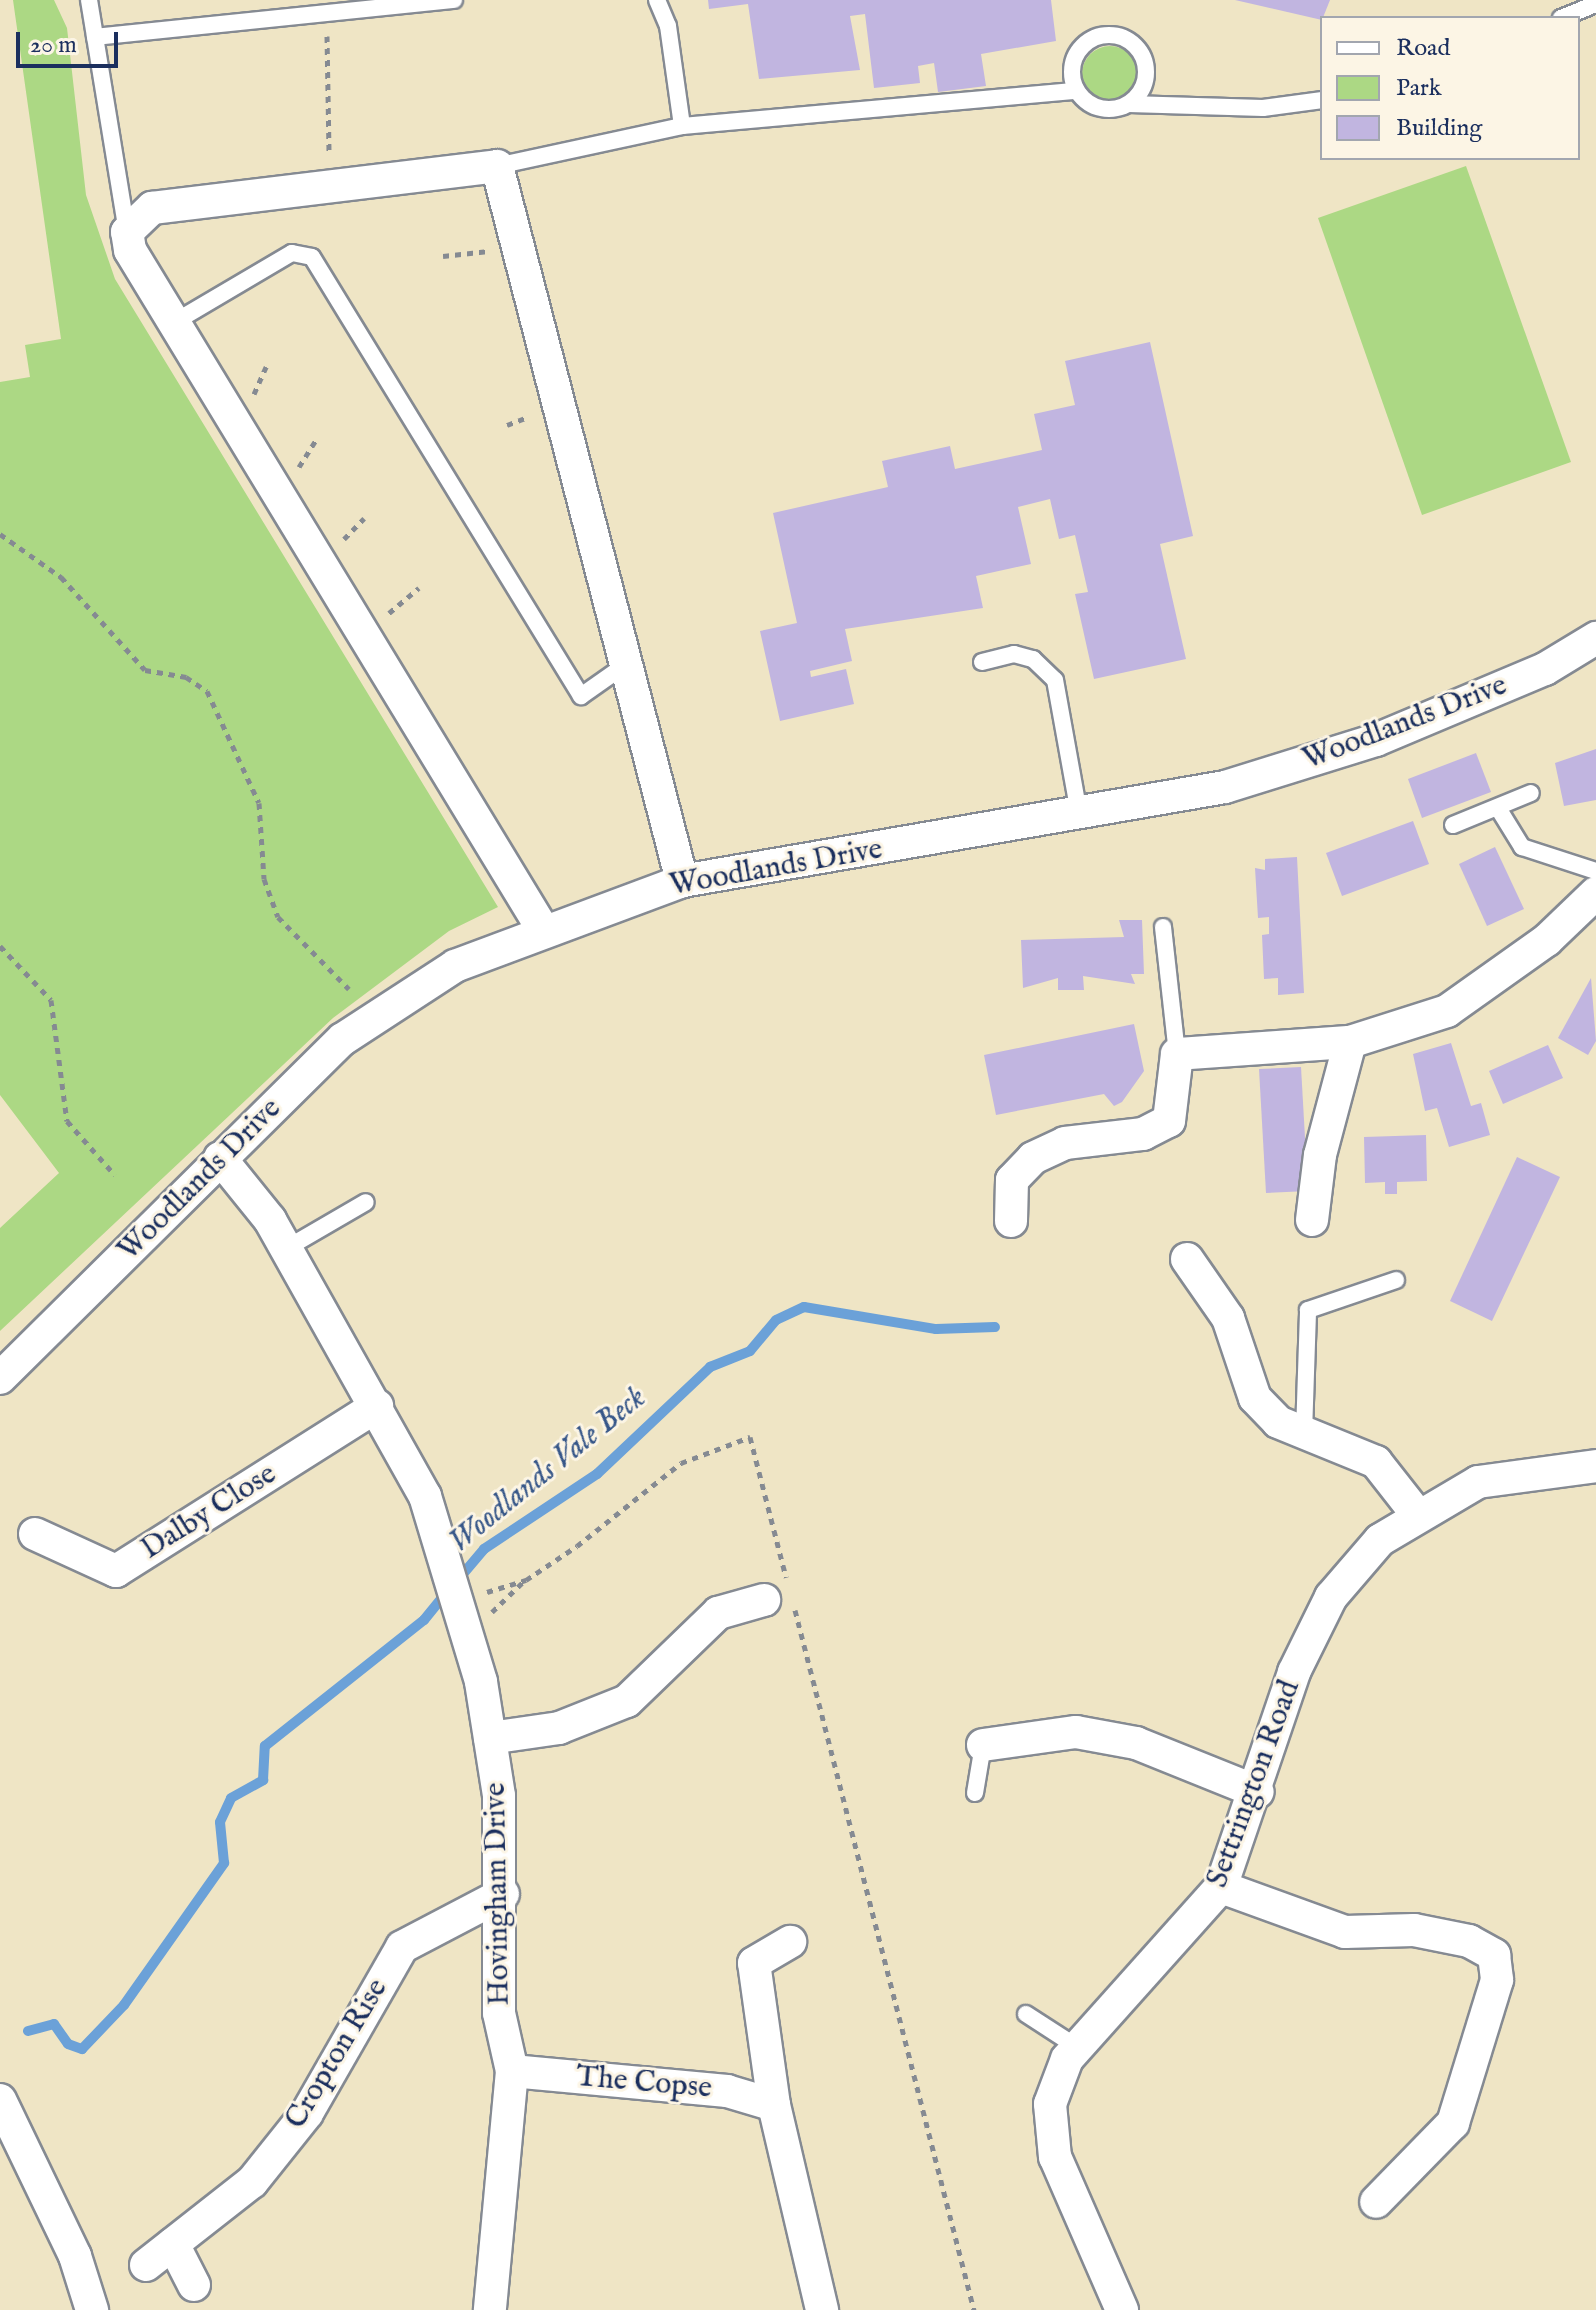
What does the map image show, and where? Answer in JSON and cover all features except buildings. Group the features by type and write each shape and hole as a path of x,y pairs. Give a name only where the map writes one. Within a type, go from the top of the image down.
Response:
{"street":[{"path":"542,928 173,323 127,232 152,208 329,183 497,166 682,881"},
{"name":"Woodlands Drive","path":"0,1378 343,1039 455,966 542,928 682,881 1225,787 1376,740 1545,669 1596,638"},
{"path":"1011,1221 1012,1180 1033,1158 1065,1143 1143,1134 1169,1121 1177,1054 1350,1042 1447,1011 1547,940 1596,893"},
{"path":"1312,1220 1320,1155 1350,1042"},
{"name":"Hovingham Drive","path":"220,1158 287,1248 425,1496 468,1636 490,1738 503,1894 499,2013 512,2071 490,2310"},
{"path":"1187,1259 1228,1318 1255,1398 1278,1422 1376,1462 1416,1513"},
{"name":"Dalby Close","path":"35,1534 116,1571 377,1406"},
{"name":"Settrington Road","path":"1122,2310 1055,2157 1050,2104 1077,2047 1110,2004 1191,1929 1221,1887 1258,1792 1294,1672 1331,1597 1380,1540 1416,1513 1478,1482 1596,1466"},
{"path":"490,1738 559,1728 627,1701 718,1613 782,1599"},
{"path":"983,1745 1076,1732 1136,1743 1258,1792"},
{"path":"1221,1887 1345,1932 1414,1930 1469,1941 1494,1955 1497,1980 1453,2123 1376,2202"},
{"name":"Cropton Rise","path":"146,2265 252,2182 307,2113 402,1947 503,1894"},
{"path":"790,1942 754,1963 774,2105 822,2310"},
{"name":"The Copse","path":"512,2071 727,2091 774,2105"},
{"path":"0,2100 75,2256 92,2310"},
{"path":"173,2244 194,2285"}],"lane":[{"path":"89,0 127,232"},
{"path":"95,37 454,0"},
{"path":"657,0 668,26 682,126"},
{"path":"1566,16 1596,4"},
{"path":"1076,91 1073,60 1084,44 1116,36 1140,52 1146,69 1129,104"},
{"path":"497,166 682,126 1076,91 1096,107 1129,104 1263,108 1320,100"},
{"path":"173,323 292,253 312,257 581,696 628,663"},
{"path":"982,662 1014,654 1033,659 1055,680 1079,813"},
{"path":"1453,825 1531,793"},
{"path":"1498,808 1522,847 1596,871"},
{"path":"1163,927 1177,1054"},
{"path":"287,1248 366,1202"},
{"path":"1304,1433 1308,1310 1396,1280"},
{"path":"975,1793 983,1745"},
{"path":"1026,2014 1077,2047"}],"path":[{"path":"327,14 329,183"},
{"path":"0,534 61,577 145,670 186,677 207,691 259,803 264,879 278,917 349,989"},
{"path":"364,632 419,588"},
{"path":"0,946 51,1000 67,1121 115,1175"},
{"path":"468,1636 526,1580 670,1470 750,1437 782,1599 974,2310"},
{"path":"454,1585 526,1580"}],"green space":[{"path":"13,0 54,0 67,28 86,195 115,279 498,907 449,931 333,1018 0,1331 0,1228 59,1173 0,1095 0,382 30,377 25,345 61,339"},
{"path":"1110,46 1130,54 1138,74 1130,94 1110,102 1090,94 1082,74 1090,54"},
{"path":"1466,166 1571,462 1422,515 1318,218"}],"waterway":[{"name":"Woodlands Vale Beck","path":"457,1581 484,1549 597,1474 710,1367 750,1351 776,1320 804,1307 936,1329 995,1327"},
{"name":"Woodlands Vale Beck","path":"28,2031 54,2024 68,2044 82,2049 124,2005 224,1863 220,1822 231,1798 263,1780 265,1746 424,1620 446,1593"}]}
